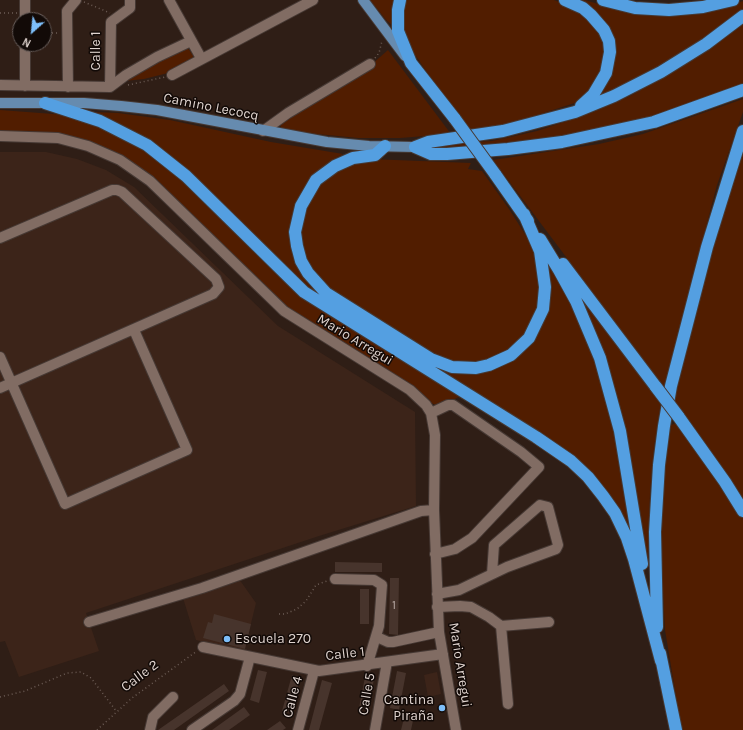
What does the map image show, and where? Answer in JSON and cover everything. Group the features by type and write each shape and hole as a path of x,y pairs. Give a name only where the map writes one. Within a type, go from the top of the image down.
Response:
{"highway":[{"path":"400,0 398,10 398,31 411,63 496,174 560,270 573,295 602,366 620,431 661,661 676,730"},
{"path":"565,0 583,8 598,22 608,41 610,52 609,63 602,82 593,95 575,112"},
{"path":"603,0 635,8 669,10 703,6 733,0"},
{"path":"415,147 428,142 503,131 575,112 614,96 661,72 706,44 743,16"},
{"path":"415,147 431,154 447,154 508,150 562,142 629,129 668,118 743,90"},
{"path":"45,103 100,121 148,145 186,176 304,292 536,437 571,461 588,477 603,496 615,513 627,538 661,661"},
{"path":"661,661 657,623 655,532 659,465 664,426 671,386 707,247 743,131"},
{"path":"385,146 375,155 353,158 335,166 316,180 301,206 295,232 297,246 301,261 308,273 326,293 431,359 452,367 476,368 489,365 511,355 529,338 543,309 545,287 540,251 524,214"},
{"path":"524,214 540,232 678,416 725,482 743,512"}],"main road":[{"path":"363,0 411,63"},
{"name":"Camino Lecocq","path":"0,103 84,103 157,110 327,142 415,147"}],"street":[{"path":"25,0 25,12"},
{"path":"68,87 66,33 67,11 76,0"},
{"name":"Calle 1","path":"110,87 111,22 130,8 130,0"},
{"path":"169,0 201,58"},
{"name":"Camino Lecocq","path":"172,75 201,58 313,0"},
{"path":"0,85 110,87 126,75 157,57 191,41"},
{"path":"25,52 25,86"},
{"path":"263,131 288,113 370,64"},
{"name":"Mario Arregui","path":"0,136 58,138 88,146 120,160 150,181 284,311 416,394 431,413 435,441 434,510 439,632 456,730"},
{"path":"0,238 112,190 122,192 219,282 217,291 213,294 0,388"},
{"path":"0,357 65,504 188,450 134,330"},
{"path":"431,413 448,405 453,406 521,452 539,467 472,538 455,549 435,554"},
{"path":"437,594 459,590 492,574 556,549 558,545 548,507 540,505 494,545 492,574"},
{"path":"90,622 202,588 421,510 434,510"},
{"path":"335,579 374,580 380,582 382,585 377,637 367,666"},
{"path":"438,607 472,607 490,617 501,626 549,622"},
{"path":"501,626 508,704"},
{"path":"377,637 388,642 393,642 439,632"},
{"name":"Calle 1","path":"203,647 314,671 367,666 443,654"},
{"path":"192,730 240,694 250,658"},
{"name":"Calle 5","path":"375,730 387,662"},
{"name":"Calle 4","path":"298,730 314,671"},
{"path":"150,730 153,717 173,697"}],"path":[{"path":"80,0 111,13 111,22"},
{"path":"0,13 12,14"},
{"path":"52,33 66,33"},
{"path":"370,64 379,52 383,39 390,36"},
{"name":"Camino Lecocq","path":"110,87 136,85 172,75"},
{"path":"279,614 285,614 297,609 306,600 316,585 335,579"},
{"name":"Calle 2","path":"97,730 132,698 203,647"},
{"path":"0,697 25,692 67,673 80,672 91,678 117,712"}],"shaded area":[{"path":"370,0 395,0 393,26 387,21"},
{"path":"404,0 554,0 578,9 605,39 605,70 581,101 503,126 472,133 461,121 404,39 402,8"},
{"path":"573,0 585,0 608,7 732,5 743,1 743,11 691,49 599,98 610,77 614,48"},
{"path":"743,24 743,84 739,86 651,117 557,137 460,150 434,148 441,144 492,141 537,131 591,113 630,96 670,74 709,50"},
{"path":"187,47 193,55 193,59 168,73 144,79 125,81 126,78"},
{"path":"388,50 451,134 400,138 358,138 281,129 280,121 371,65"},
{"path":"743,99 743,112 717,185 664,387 493,160 599,144 643,134"},
{"path":"0,110 67,115 113,130 170,166 281,276 461,396 444,404 436,405 431,403 416,390 289,309 114,153 0,132"},
{"path":"93,112 118,113 170,120 271,142 343,154 329,162 318,172 297,205 307,281 465,372 534,338 545,264 549,263 576,313 593,355 614,424 635,542 600,487 312,292 164,151 134,131"},
{"path":"743,149 743,500 706,444 674,401 723,209"},
{"path":"0,152 46,152 77,159 106,170 134,187 278,326 415,412 416,506 319,536 86,613 99,651 19,677 5,641 0,642"},
{"path":"370,159 471,163 468,169 482,171 509,209 530,242 536,256 541,284 536,314 525,336 507,352 481,363 457,363 436,357 321,283 308,263 304,253 301,233 304,213 314,190 327,176 336,169"},
{"path":"557,260 661,403 654,447 650,493 648,568 621,419"},
{"path":"679,422 743,518 743,730 683,730 679,714 665,630 661,521 664,479 671,425"},
{"path":"239,579 256,603 244,652 196,640 183,598"},
{"path":"437,672 441,694 428,697 424,675"}],"building":[{"path":"335,562 382,563 382,572 335,572"},
{"path":"390,578 399,578 398,635 389,634"},
{"path":"360,589 369,589 369,624 360,624"},
{"path":"214,614 251,624 245,649 203,638 208,622 212,623"},
{"path":"258,670 267,672 259,703 250,700"},
{"path":"397,671 406,673 399,710 390,708"},
{"path":"292,675 300,678 291,713 282,711"},
{"path":"365,677 374,679 368,710 359,708"},
{"path":"322,680 332,683 319,730 309,730"},
{"path":"224,684 229,691 174,730 158,730"},
{"path":"244,707 250,715 229,730 212,730"},
{"path":"405,714 414,716 411,730 401,730"},
{"path":"280,721 286,728 283,730 267,730"}],"place":[{"name":"Escuela 270","path":"227,639"},
{"name":"Cantina Piraña","path":"442,708"}]}
